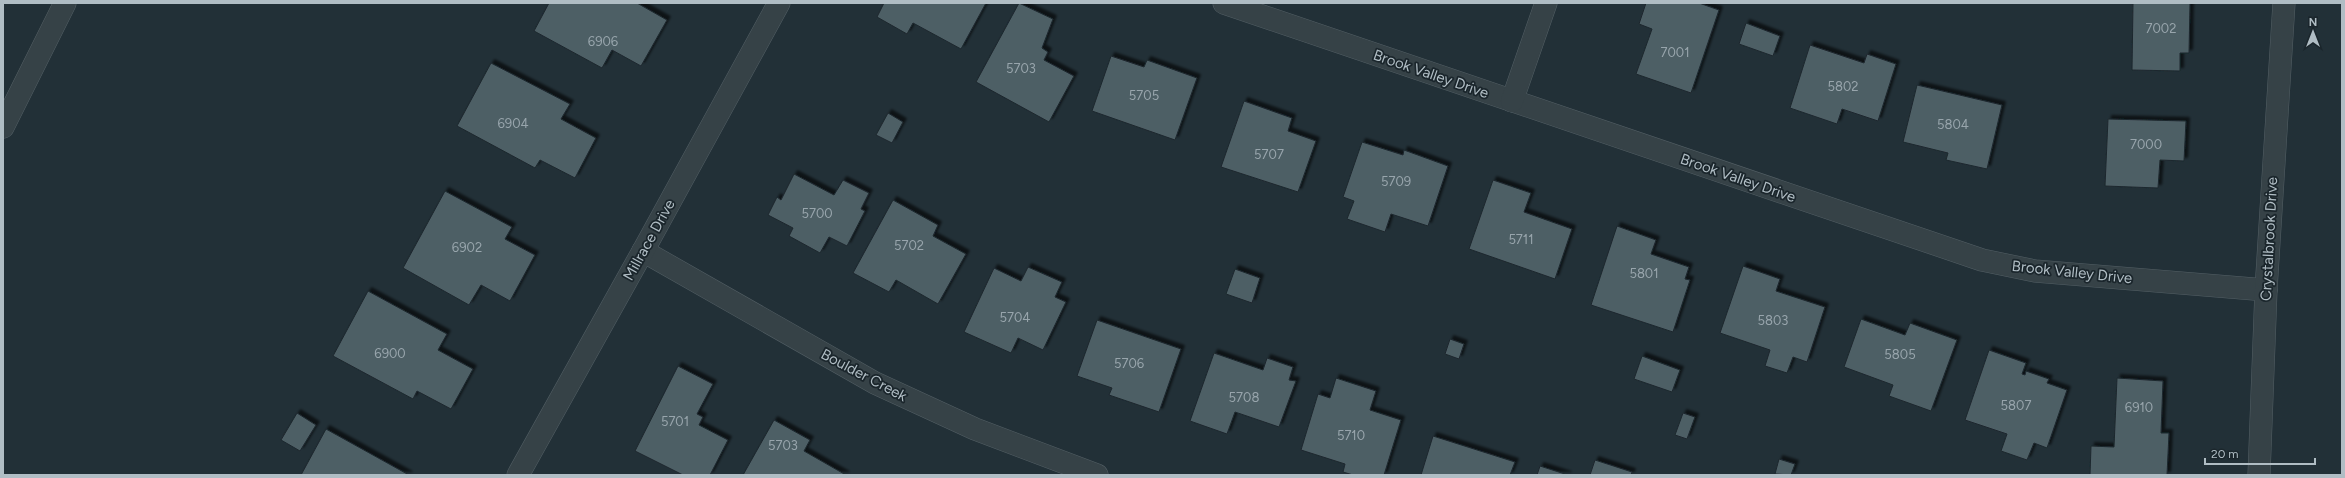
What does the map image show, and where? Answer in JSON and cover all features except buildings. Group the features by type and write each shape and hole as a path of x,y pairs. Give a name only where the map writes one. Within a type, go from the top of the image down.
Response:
{"street":[{"path":"3,127 65,3"},
{"name":"Millrace Drive","path":"518,475 644,251 778,3"},
{"name":"Brook Valley Drive","path":"1224,3 1982,260 2035,271 2266,290"},
{"path":"1512,101 1546,3"},
{"name":"Crystalbrook Drive","path":"2259,475 2266,290 2284,3"},
{"name":"Boulder Creek","path":"644,251 875,383 975,429 1097,475"}]}
